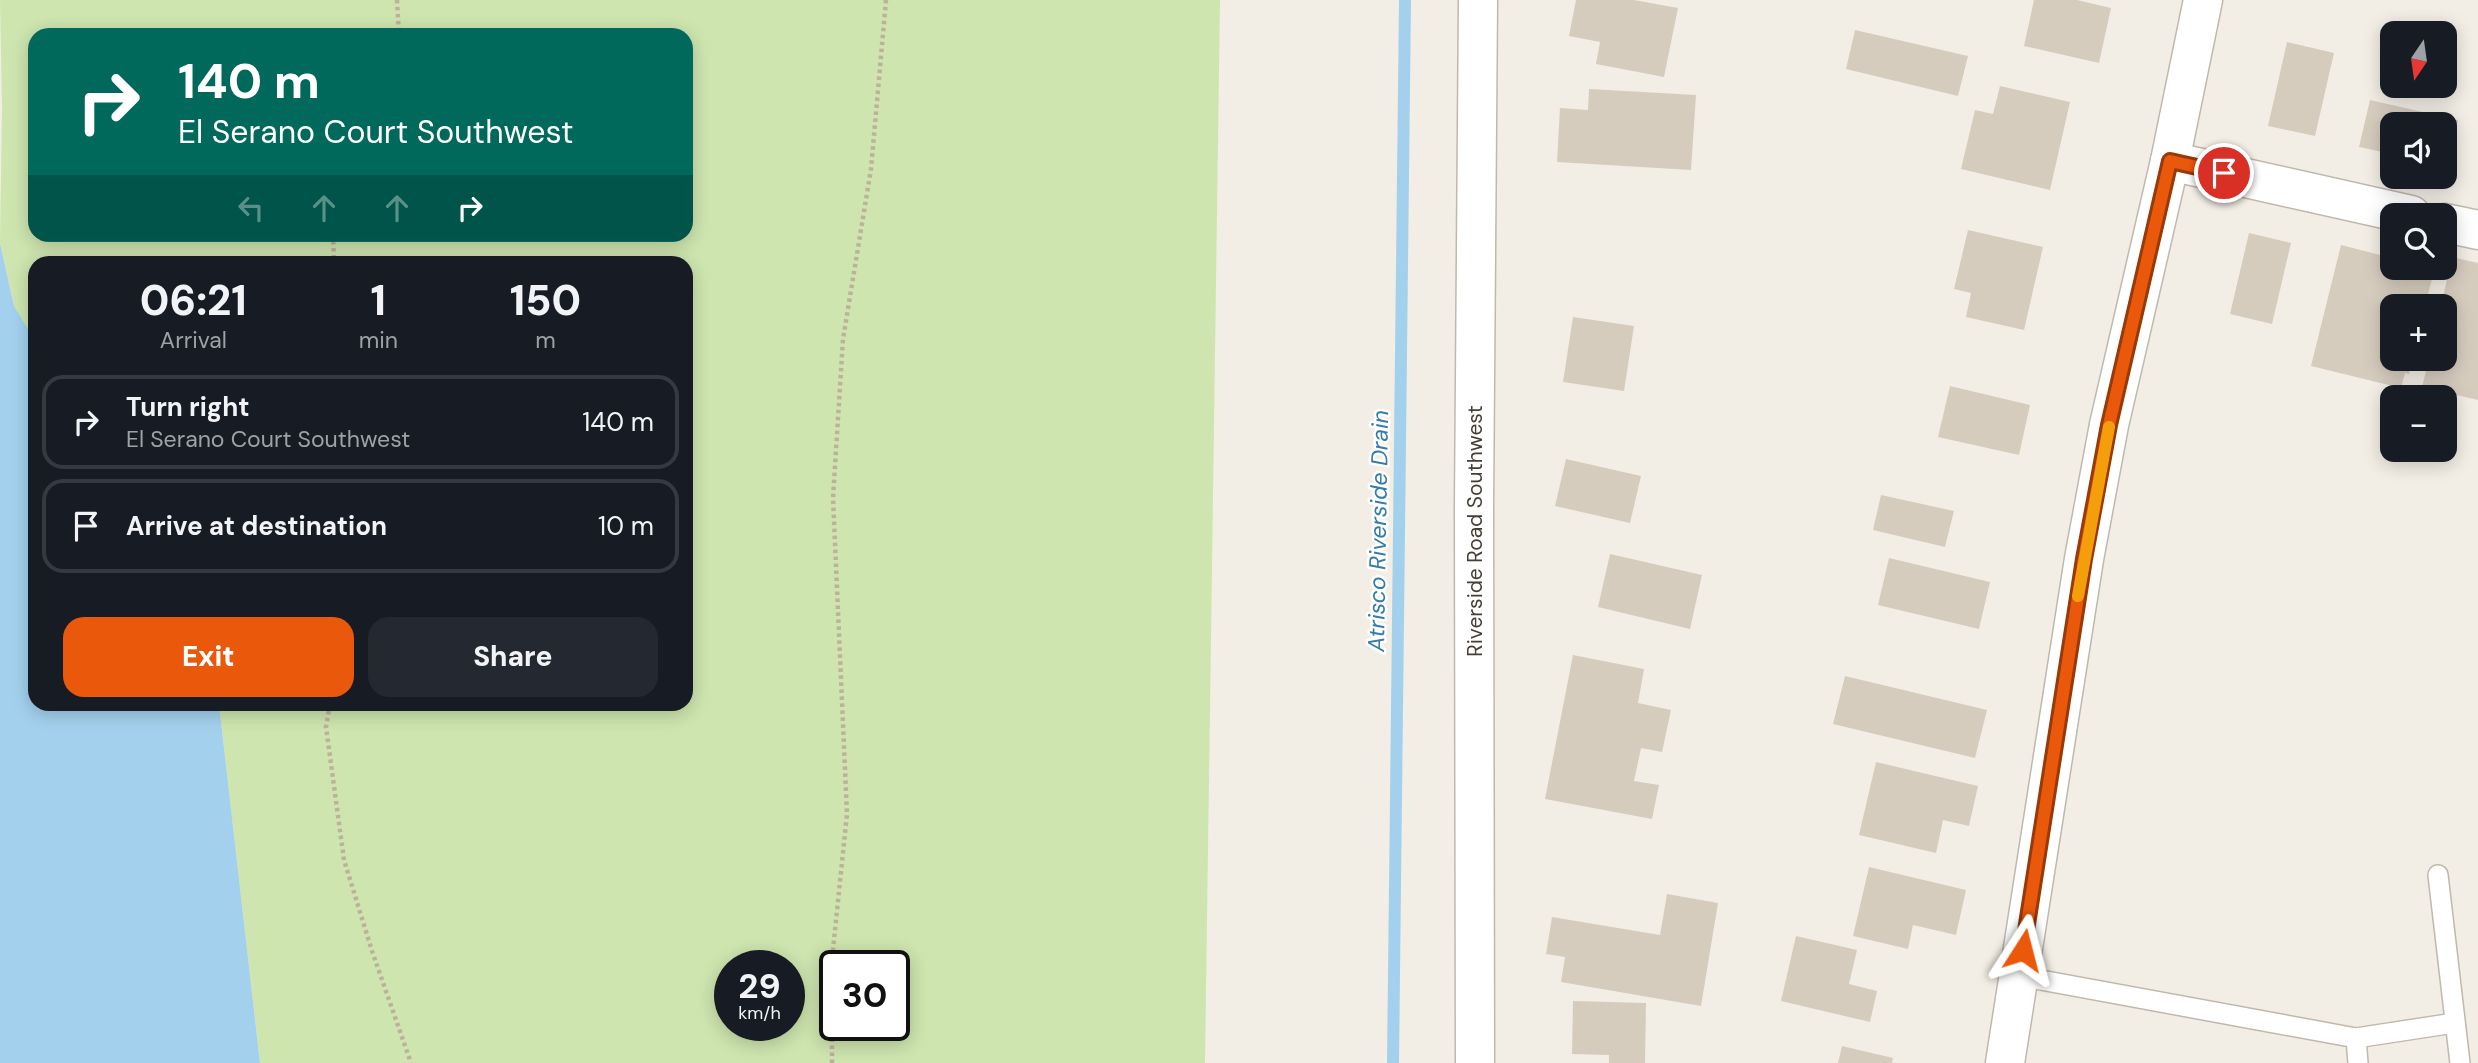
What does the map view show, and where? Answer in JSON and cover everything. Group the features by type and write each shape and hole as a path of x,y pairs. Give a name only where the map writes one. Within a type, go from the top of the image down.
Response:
{"street":[{"name":"Riverside Road Southwest","path":"1475,1063 1474,492 1478,0"},
{"path":"2005,1063 2084,559 2109,425 2170,161 2203,0"},
{"path":"2170,161 2380,208"},
{"path":"2457,226 2478,230"}],"lane":[{"path":"2438,875 2460,1063"},
{"path":"2019,975 2356,1038 2454,1023"},
{"path":"2356,1038 2358,1063"}],"path":[{"path":"397,0 399,28"},
{"path":"832,1063 832,959 847,814 833,498 843,339 870,169 886,0"},
{"path":"329,711 326,727 344,860 411,1063"}],"green space":[{"path":"0,0 1220,0 1205,1063 260,1063 220,711 693,711 693,256 28,256 28,329 14,306 0,243"}],"water":[{"path":"0,243 14,306 28,329 28,711 220,711 260,1063 0,1063"}],"building":[{"path":"1576,0 1634,0 1678,8 1664,77 1596,64 1600,42 1569,36"},
{"path":"2034,0 2077,0 2111,8 2099,63 2024,46"},
{"path":"1855,30 1968,56 1958,96 1846,69"},
{"path":"2287,42 2334,53 2315,136 2268,126"},
{"path":"2000,86 2070,102 2050,190 1961,169 1975,110 1993,114"},
{"path":"1589,89 1696,95 1691,170 1557,162 1560,108 1588,110"},
{"path":"2370,100 2423,112 2380,112 2380,151 2359,147"},
{"path":"1968,230 2043,247 2024,330 1966,317 1971,293 1954,289"},
{"path":"2249,233 2291,243 2272,324 2230,314"},
{"path":"2341,245 2380,255 2380,280 2432,280 2428,294 2380,294 2380,371 2410,371 2409,374 2405,373 2402,385 2389,385 2311,366"},
{"path":"2457,258 2478,263 2478,400 2457,395 2457,385 2422,385 2426,371 2457,371 2457,294 2444,294 2447,280 2457,280"},
{"path":"1573,317 1634,326 1624,391 1563,382"},
{"path":"1950,386 2030,405 2019,455 1938,437"},
{"path":"1566,459 1641,476 1630,523 1555,506"},
{"path":"1881,495 1954,511 1945,547 1873,530"},
{"path":"1610,554 1702,575 1690,629 1598,607"},
{"path":"1889,558 1990,582 1979,629 1878,605"},
{"path":"1573,655 1644,669 1638,703 1671,710 1662,752 1641,748 1634,781 1659,785 1652,819 1545,799"},
{"path":"1845,676 1987,710 1975,758 1833,724"},
{"path":"1876,762 1978,786 1969,826 1943,820 1936,853 1859,835"},
{"path":"1869,867 1966,890 1956,935 1913,925 1908,949 1853,936"},
{"path":"1667,894 1718,903 1701,1006 1561,982 1565,957 1546,954 1552,917 1660,935"},
{"path":"1796,936 1857,950 1849,984 1877,991 1870,1022 1781,1001"},
{"path":"1573,1001 1646,1003 1645,1063 1609,1063 1609,1055 1572,1054"},
{"path":"1842,1046 1893,1058 1892,1063 1838,1063"}],"waterway":[{"name":"Atrisco Riverside Drain","path":"1393,1063 1405,0"}],"slow traffic":[{"path":"2078,596 2109,427"}],"route":[{"path":"2023,950 2084,559 2109,425 2170,161 2224,173"}]}
